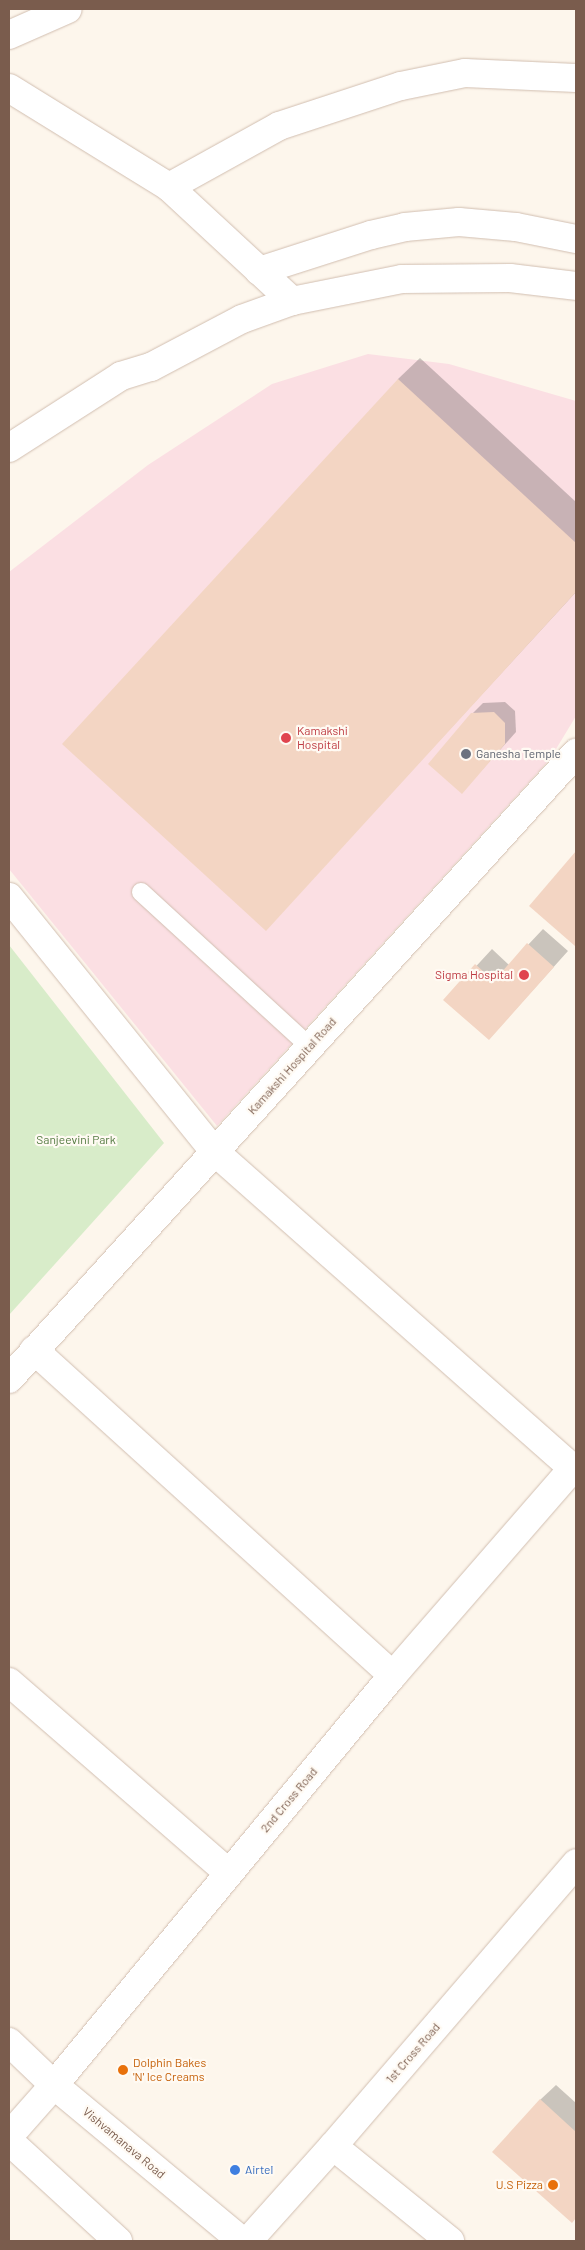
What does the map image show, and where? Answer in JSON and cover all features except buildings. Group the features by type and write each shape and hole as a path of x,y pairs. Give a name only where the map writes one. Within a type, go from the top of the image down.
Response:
{"street":[{"path":"9,35 68,9"},
{"path":"169,188 279,126 401,86 465,73 576,78"},
{"path":"9,88 169,188 292,301"},
{"path":"259,271 371,234 406,227 459,222 516,227 576,239"},
{"path":"9,448 120,376 151,367 242,318 292,301 402,279 510,278 576,286"},
{"name":"Kamakshi Hospital Road","path":"9,1379 309,1046 576,754"},
{"path":"9,897 214,1151 575,1469"},
{"path":"34,1350 393,1674"},
{"name":"2nd Cross Road","path":"9,2136 54,2085 393,1674 575,1469"},
{"path":"9,1682 229,1873"},
{"name":"1st Cross Road","path":"248,2241 333,2146 576,1863"},
{"name":"Vishvamanava Road","path":"9,2042 54,2085 242,2241"},
{"path":"9,2141 118,2241"},
{"path":"333,2146 450,2241"}],"lane":[{"path":"141,892 309,1046"}],"shaded area":[{"name":"Kamakshi Hospital","path":"368,354 449,364 576,401 576,716 550,759 217,1126 9,869 9,572 148,465 272,384"}],"green space":[{"name":"Sanjeevini Park","path":"9,945 164,1143 9,1315"}],"place":[{"name":"Kamakshi Hospital","path":"286,738"},
{"name":"Ganesha Temple","path":"466,754"},
{"name":"Sigma Hospital","path":"524,975"},
{"name":"Dolphin Bakes 'N' Ice Creams","path":"123,2070"},
{"name":"Airtel","path":"235,2170"},
{"name":"U.S Pizza","path":"553,2185"}]}
